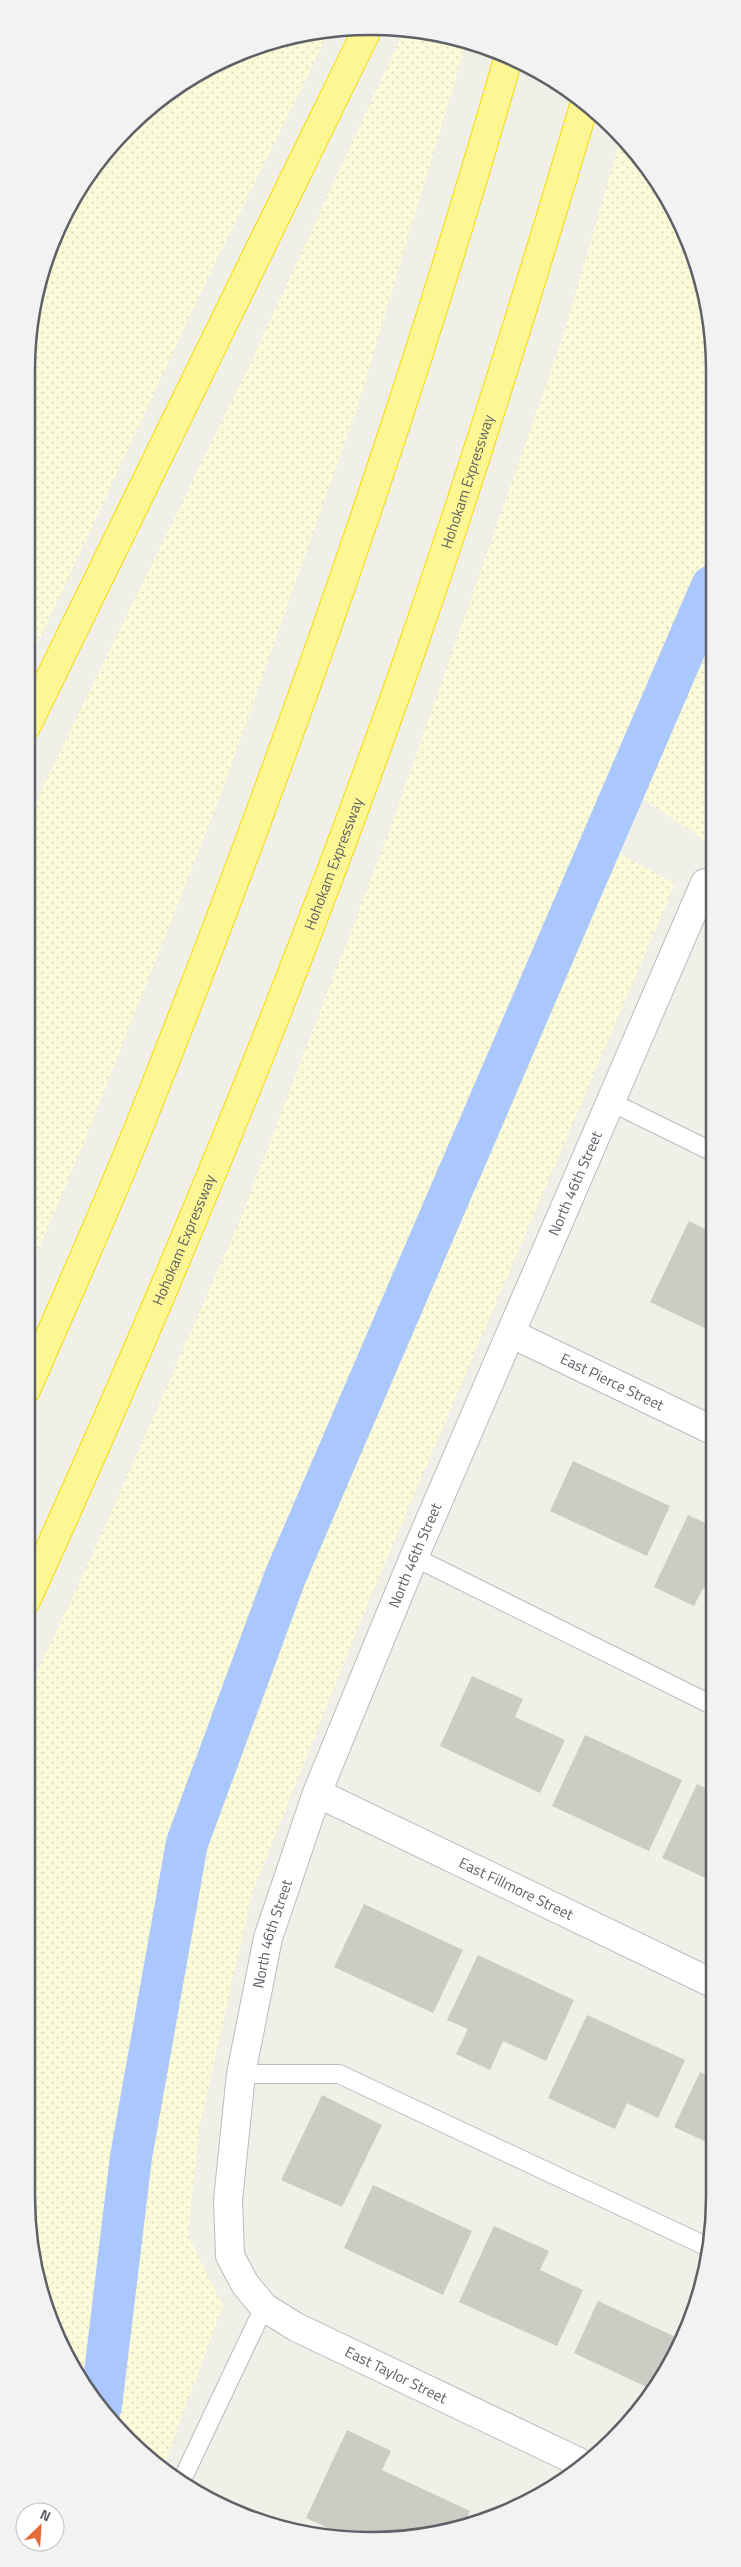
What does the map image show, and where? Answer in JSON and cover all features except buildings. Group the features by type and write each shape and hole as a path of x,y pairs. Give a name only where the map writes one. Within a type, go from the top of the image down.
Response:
{"highway":[{"path":"35,708 364,35"},
{"path":"35,1369 143,1116 246,852 298,710 396,424 484,145 506,64"},
{"name":"Hohokam Expressway","path":"35,1582 83,1478 201,1202 359,797 458,512 583,110"}],"street":[{"name":"North 46th Street","path":"230,2256 228,2200 241,2074 268,1938 318,1793 414,1558 611,1102 706,892"},
{"name":"East Pierce Street","path":"512,1334 706,1427"},
{"name":"East Fillmore Street","path":"318,1793 706,1980"},
{"name":"East Taylor Street","path":"230,2256 245,2284 264,2307 296,2327 577,2462"}],"lane":[{"path":"611,1102 706,1149"},
{"path":"414,1558 706,1702"},
{"path":"241,2074 338,2074 702,2244"},
{"path":"184,2475 264,2307"}],"sand":[{"path":"401,37 436,41 465,49 360,399 223,789 83,1145 35,1258 35,806 250,364"},
{"path":"326,38 202,290 35,650 36,349 41,305 46,284 70,222 104,166 133,133 166,104 203,80 242,61 284,46"},
{"path":"619,145 637,166 671,222 695,284 703,327 706,370 706,841 621,784 597,841 675,884 370,1598 252,1894 199,2129 188,2235 223,2306 165,2462 118,2418 104,2401 80,2364 61,2325 46,2283 41,2262 35,2196 35,1676 91,1558 240,1220 389,832 563,336"}],"waterway":[{"path":"102,2398 131,2157 187,1843 285,1577 706,600"}]}
